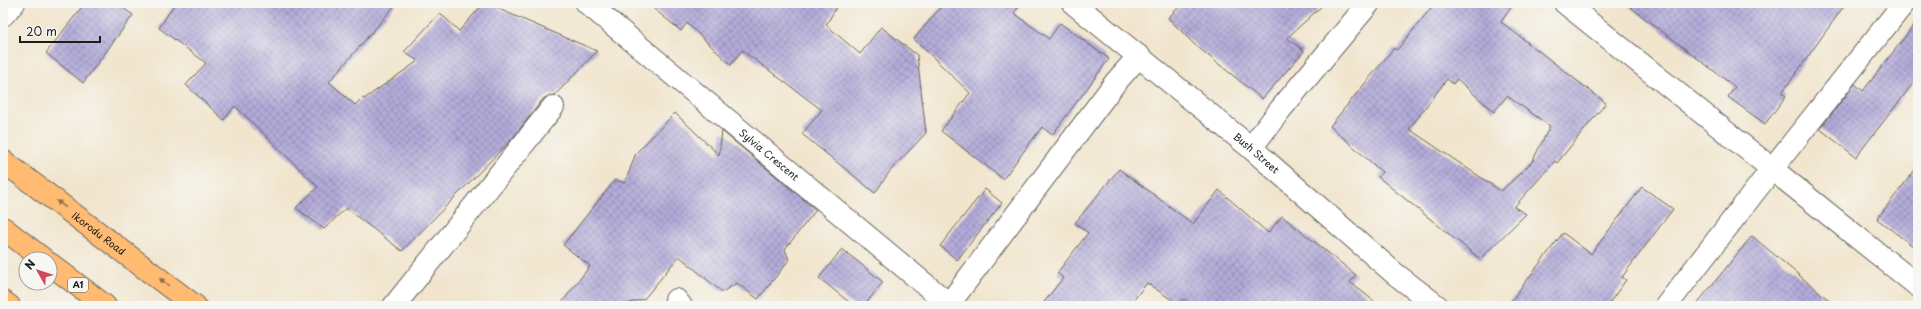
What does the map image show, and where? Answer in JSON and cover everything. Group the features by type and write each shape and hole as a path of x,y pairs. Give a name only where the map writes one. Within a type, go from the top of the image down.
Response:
{"main road":[{"name":"Ikorodu Road","path":"3,161 195,306"},
{"path":"3,228 33,251"},
{"name":"A1","path":"58,270 105,306"},
{"path":"3,302 9,306"}],"street":[{"path":"3,15 14,3"},
{"name":"Sylvia Crescent","path":"587,3 950,305"},
{"name":"Bush Street","path":"1073,3 1251,148 1394,273 1437,306"},
{"path":"1251,148 1280,110 1369,3"},
{"path":"1565,3 1918,286"},
{"path":"1666,306 1772,169 1904,3"},
{"path":"950,305 1115,83 1139,56"},
{"path":"394,306 553,107"}],"building":[{"path":"85,3 116,3 133,15 83,83 46,53"},
{"path":"175,3 397,3 329,82 355,105 362,98 364,99 418,61 404,52 440,13 459,31 484,3 494,3 501,10 597,51 555,95 548,96 543,99 512,139 402,251 346,208 324,229 296,208 318,187 235,106 224,120 186,85 206,63 159,28"},
{"path":"647,3 839,3 826,25 860,54 881,27 917,55 926,133 890,171 875,193 802,134 822,110 742,50 731,65 687,23 681,31"},
{"path":"944,3 1022,3 1014,13 1049,39 1060,23 1109,59 1052,135 1042,127 1003,179 941,131 970,93 914,39"},
{"path":"1183,3 1325,3 1287,38 1304,51 1262,99 1194,44 1168,18"},
{"path":"1435,3 1514,3 1501,22 1606,103 1557,163 1555,161 1514,207 1526,214 1480,259 1378,177 1382,172 1330,126 1394,48 1397,50","holes":["1447,79 1453,84 1457,79 1494,112 1507,96 1550,126 1532,162 1501,191 1409,129"]},
{"path":"1625,3 1846,3 1782,93 1786,96 1765,124 1728,97 1735,87"},
{"path":"1918,20 1918,77 1856,157 1820,129 1855,84 1863,91"},
{"path":"675,113 719,155 722,131 816,210 785,249 789,260 758,299 737,283 722,292 679,256 644,299 619,306 559,306 590,266 563,245 615,180 625,183 636,153"},
{"path":"1918,166 1918,250 1877,219"},
{"path":"1119,169 1193,224 1219,190 1268,233 1282,216 1356,275 1350,282 1380,306 1228,306 1218,299 1212,306 1193,306 1184,299 1178,304 1147,283 1129,306 1041,306 1063,278 1057,273 1088,233 1075,223"},
{"path":"1642,187 1673,209 1622,277 1626,280 1607,306 1507,306 1563,233 1591,254"},
{"path":"985,189 1002,203 957,260 940,246"},
{"path":"1752,236 1836,306 1695,306"},
{"path":"842,249 883,282 864,306 854,306 819,278"}]}
